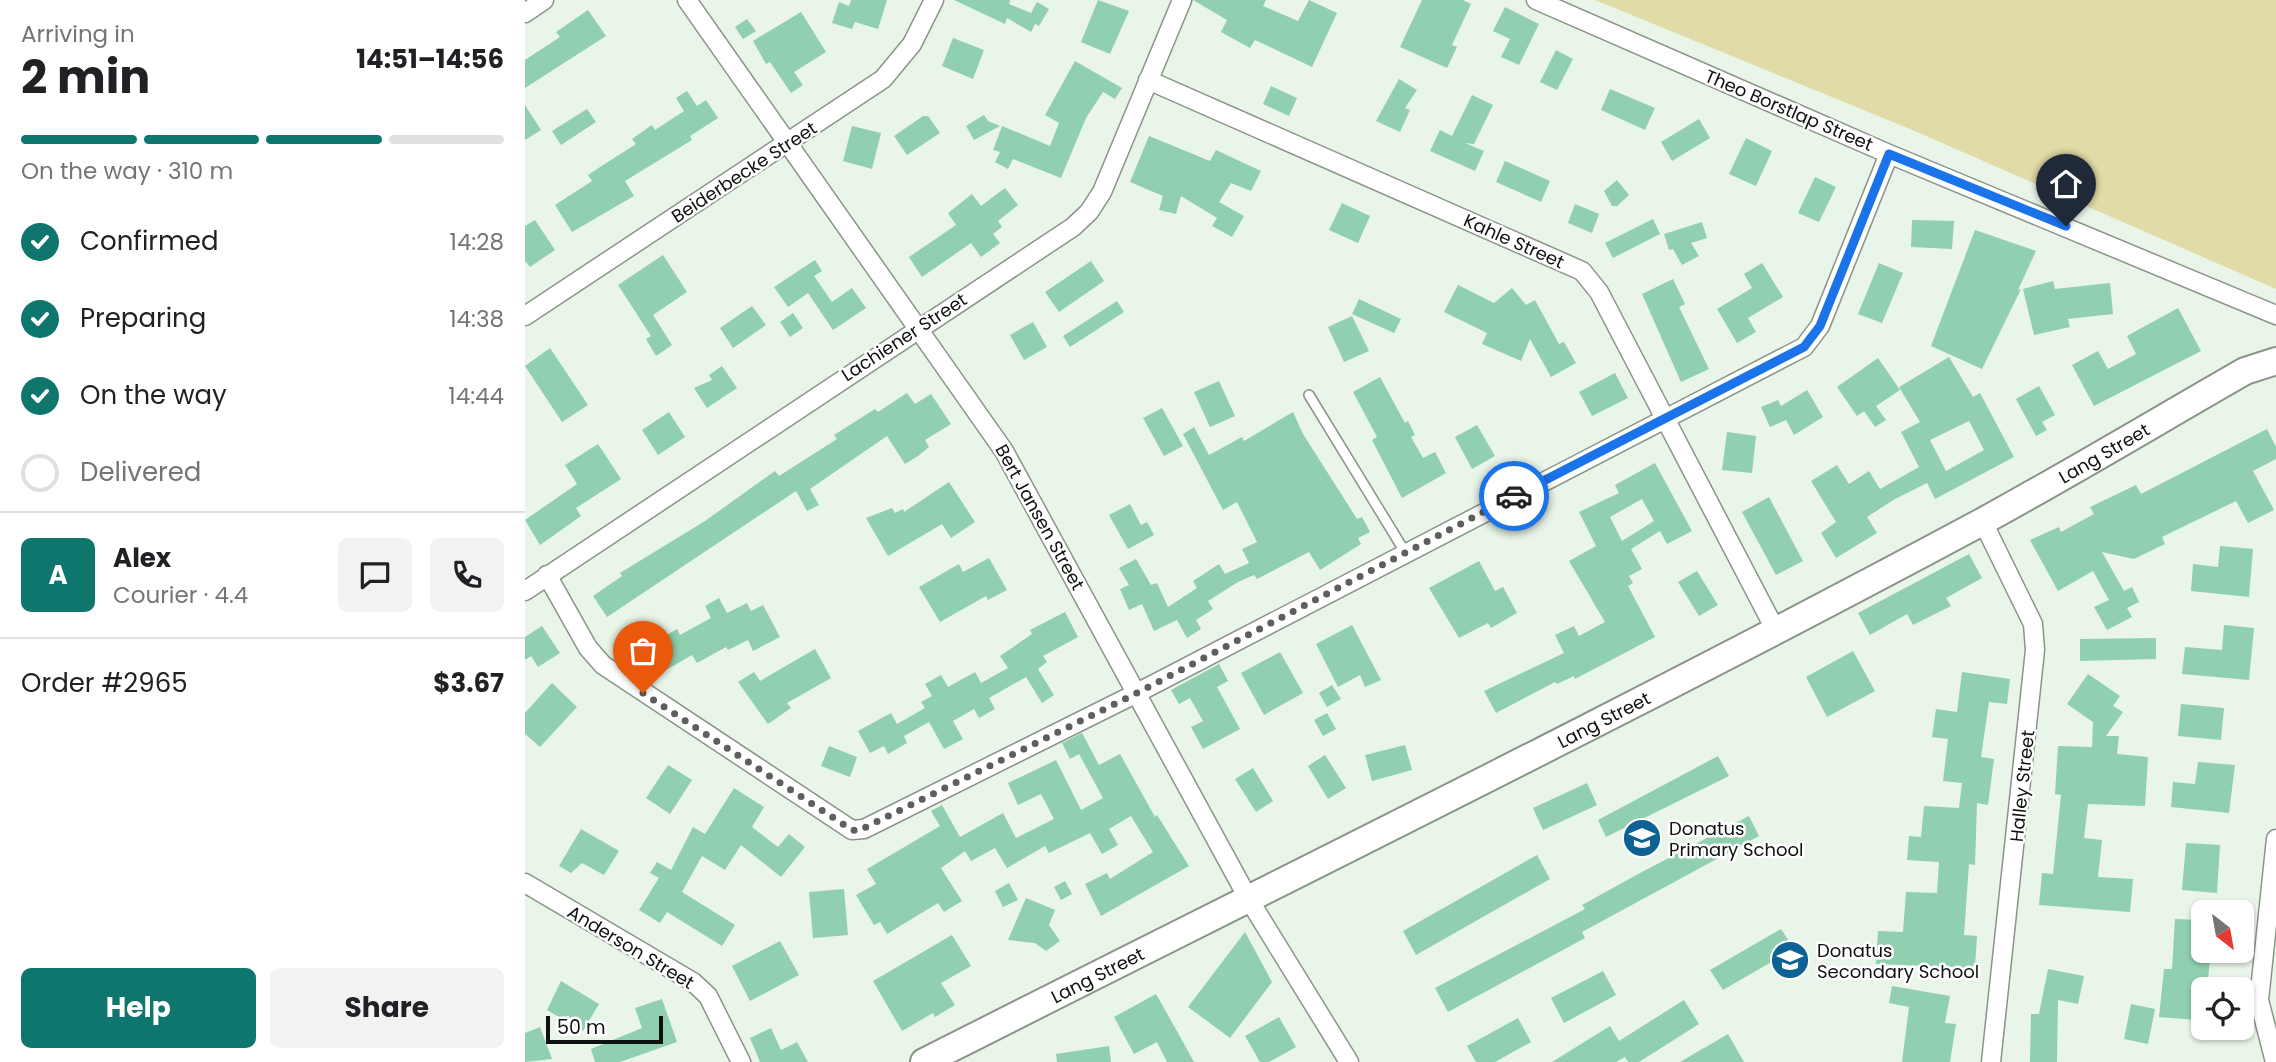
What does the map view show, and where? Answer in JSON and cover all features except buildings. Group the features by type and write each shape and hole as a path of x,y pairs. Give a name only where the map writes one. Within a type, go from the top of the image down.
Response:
{"street":[{"path":"525,13 544,0"},
{"name":"Bert Jansen Street","path":"687,0 1004,451 1248,898 1349,1062"},
{"name":"Beiderbecke Street","path":"525,316 789,144 883,79 912,44 934,0"},
{"name":"Lachiener Street","path":"525,591 1073,227 1089,212 1122,148 1182,0"},
{"name":"Theo Borstlap Street","path":"1536,0 1889,154 2276,315"},
{"name":"Kahle Street","path":"1148,80 1582,271 1599,292 1776,631"},
{"path":"547,575 588,648 603,665 852,830 865,829 1135,694 1804,347 1820,326 1889,154"},
{"name":"Lang Street","path":"924,1062 1507,770 1776,631 1983,522 2245,372 2276,361"},
{"name":"Halley Street","path":"1983,522 2033,624 2035,650 2032,705 1991,1062"},
{"path":"2275,1062 2267,1000 2276,839"},
{"name":"Anderson Street","path":"525,883 693,982 708,996 741,1062"}],"lane":[{"path":"1309,395 1405,552"}],"shaded area":[{"path":"1595,0 2276,0 2276,289 1910,129"}],"way so far":[{"path":"643,693 852,830 858,831 1135,694 1514,496"}],"place":[{"name":"Donatus Primary School","path":"1642,838"},
{"name":"Donatus Secondary School","path":"1790,960"}],"route":[{"path":"1514,496 1804,347 1820,326 1889,154 2066,226"}]}
